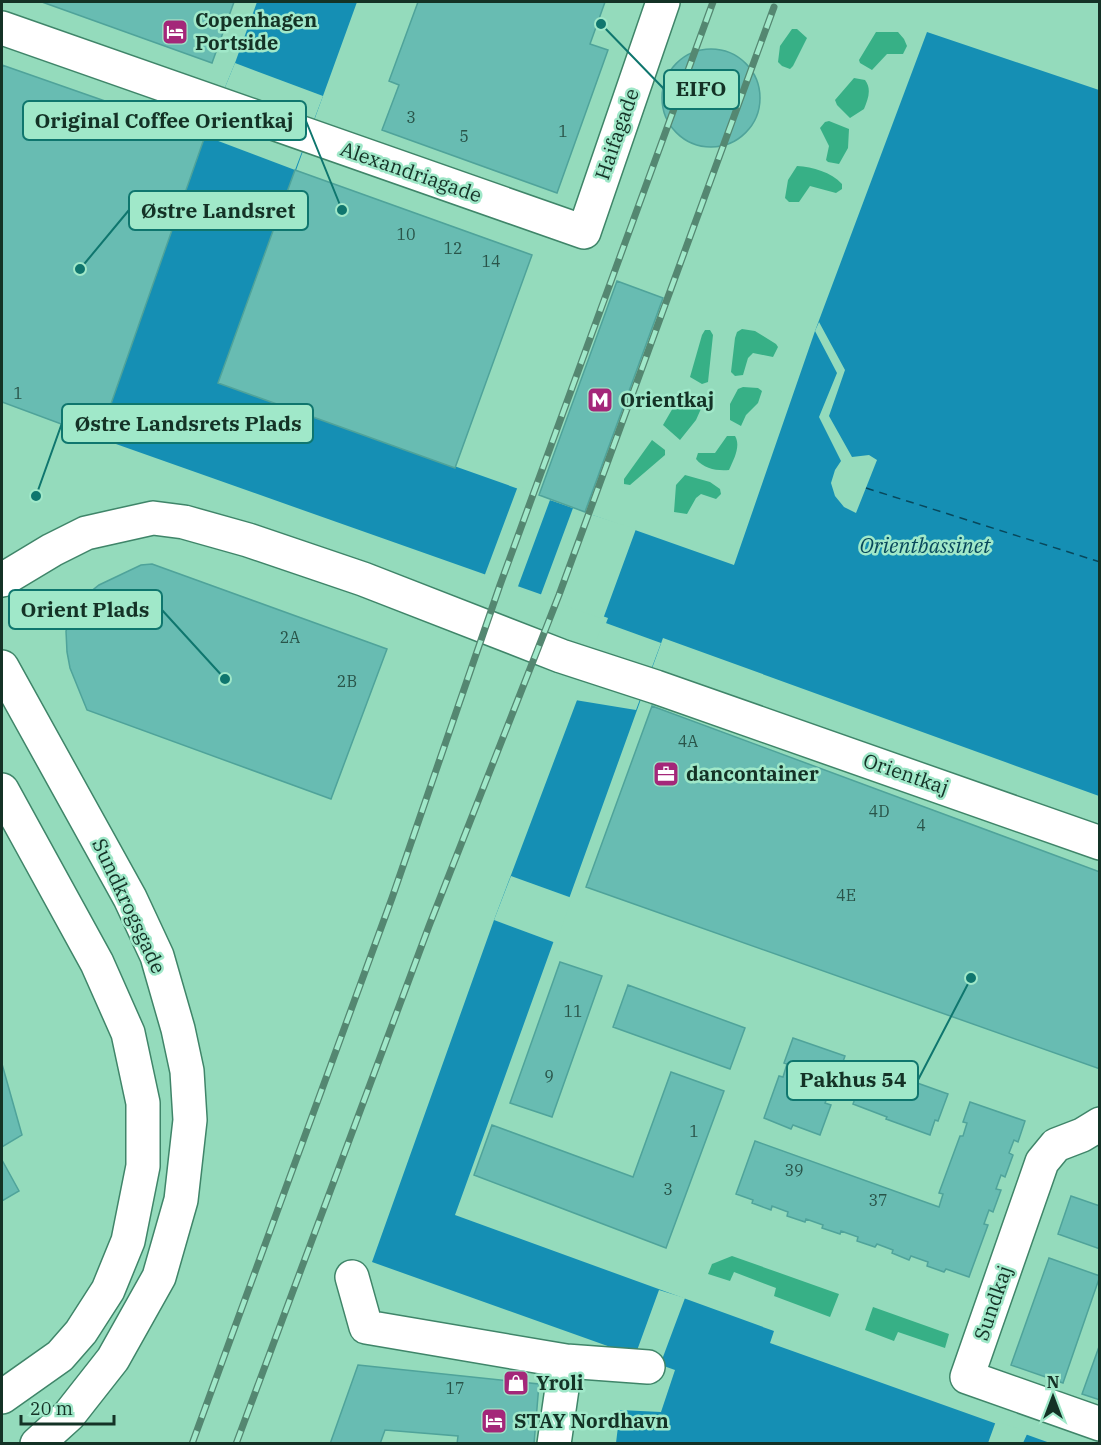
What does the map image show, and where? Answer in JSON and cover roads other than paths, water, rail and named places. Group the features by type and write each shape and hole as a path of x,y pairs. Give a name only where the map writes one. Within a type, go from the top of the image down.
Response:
{"street":[{"name":"Haifagade","path":"584,232 663,2"},
{"name":"Alexandriagade","path":"2,28 584,232"},
{"name":"Orientkaj","path":"2,580 86,533 153,519 184,522 248,540 363,579 582,663 1100,843"},
{"name":"Sundkrogsgade","path":"2,667 130,898 157,956 178,1029 187,1071 190,1120 181,1200 159,1277 113,1359 69,1415 36,1443"},
{"path":"2,790 97,963 128,1033 143,1103 143,1166 128,1241 108,1290 81,1332 60,1356 2,1397"},
{"name":"Sundkaj","path":"1100,1124 1082,1135 1056,1145 1042,1162 967,1377 1100,1424"},
{"path":"352,1277 366,1327 566,1361 648,1367"},
{"path":"554,1443 566,1361"}],"water":[{"name":"Orientbassinet","path":"257,2 357,2 219,383 734,565 815,331 927,32 1099,90 1099,796 663,638 455,1215 774,1331 770,1343 1050,1443 616,1443 620,1410 661,1412 675,1370 372,1262 494,920 608,618 99,438 205,136"}],"railway":[{"path":"192,1444 392,898 500,585 713,2"},
{"path":"236,1444 429,926 559,595 774,7"}],"place":[{"name":"EIFO","path":"601,24"},
{"name":"Copenhagen Portside","path":"175,32"},
{"name":"Original Coffee Orientkaj","path":"342,210"},
{"name":"Østre Landsret","path":"80,269"},
{"name":"Orientkaj","path":"600,400"},
{"name":"Østre Landsrets Plads","path":"36,496"},
{"name":"Orient Plads","path":"225,679"},
{"name":"dancontainer","path":"666,774"},
{"name":"Pakhus 54","path":"971,978"},
{"name":"Yroli","path":"516,1383"},
{"name":"STAY Nordhavn","path":"494,1421"}]}
